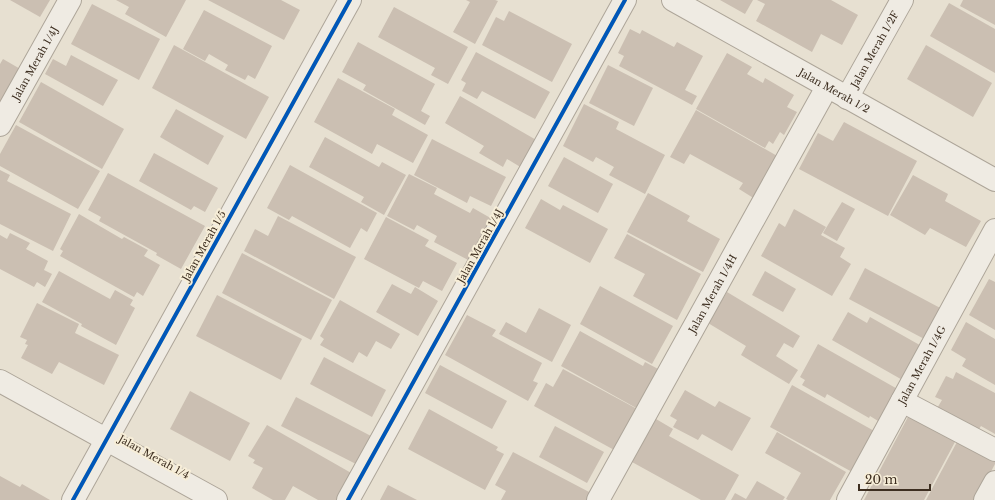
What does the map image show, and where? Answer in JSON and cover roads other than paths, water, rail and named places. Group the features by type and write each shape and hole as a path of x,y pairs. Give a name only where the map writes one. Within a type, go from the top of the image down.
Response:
{"street":[{"name":"Jalan Merah 1/4J","path":"0,125 70,0"},
{"name":"Jalan Merah 1/5","path":"73,500 350,0"},
{"name":"Jalan Merah 1/4J","path":"348,500 625,0"},
{"name":"Jalan Merah 1/2","path":"674,0 995,180"},
{"name":"Jalan Merah 1/2F","path":"847,98 902,0"},
{"name":"Jalan Merah 1/4H","path":"598,500 827,87"},
{"name":"Jalan Merah 1/4G","path":"848,500 995,230"},
{"name":"Jalan Merah 1/4","path":"0,381 216,500"},
{"path":"902,401 995,450"},
{"path":"985,500 995,482"}]}
